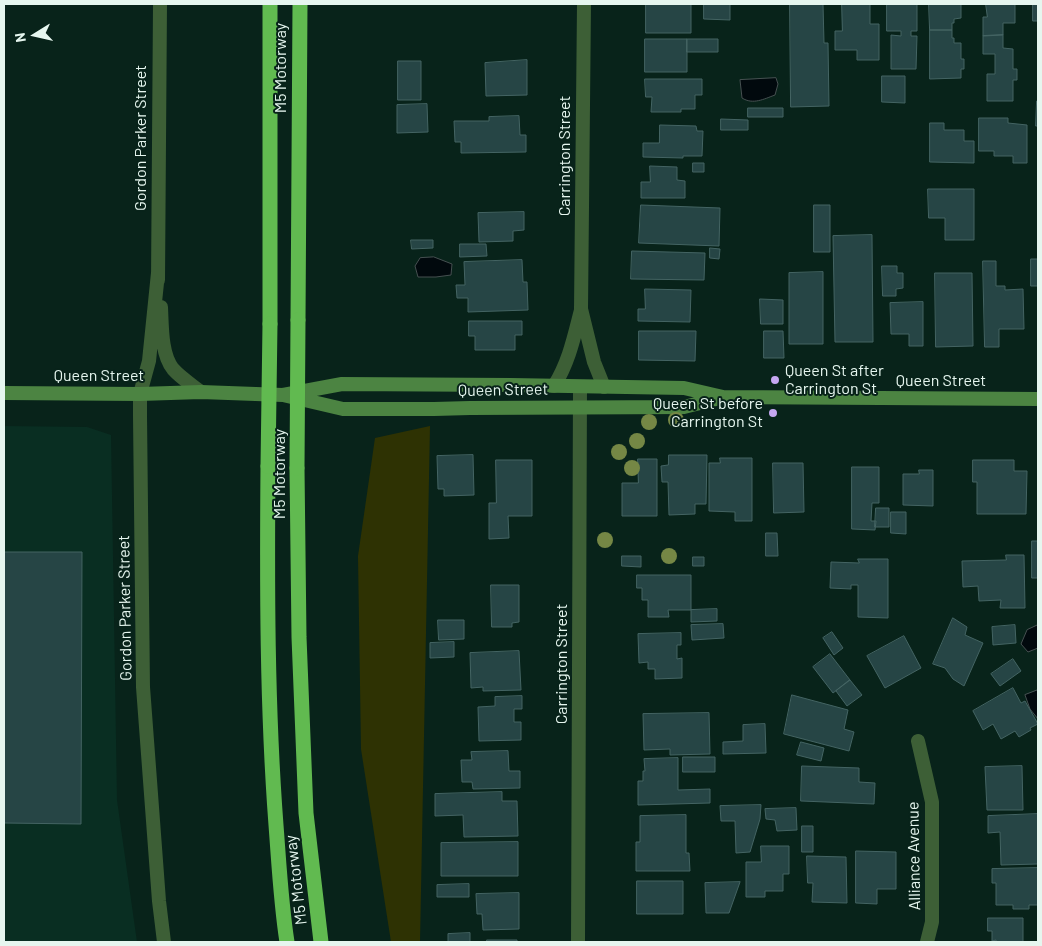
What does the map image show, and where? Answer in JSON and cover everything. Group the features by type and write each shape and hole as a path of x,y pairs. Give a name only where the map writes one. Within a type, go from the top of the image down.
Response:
{"highway":[{"name":"M5 Motorway","path":"270,4 270,324 267,590 272,766 283,915 287,942"},
{"name":"M5 Motorway","path":"300,4 296,468 299,637 306,812 321,942"}],"main road":[{"name":"Queen Street","path":"283,395 342,384 684,388 723,397 1038,399"},
{"name":"Queen Street","path":"4,393 140,394 201,392 283,395 343,409 684,407 723,397"}],"street":[{"name":"Gordon Parker Street","path":"160,4 158,273 164,350 172,368 201,392"},
{"name":"Carrington Street","path":"554,386 563,372 568,359 581,309 584,4"},
{"name":"Gordon Parker Street","path":"158,273 148,361 140,394 143,687 159,901 164,942"},
{"name":"Carrington Street","path":"581,309 594,362 604,387"},
{"name":"Carrington Street","path":"578,942 580,387"},
{"name":"Alliance Avenue","path":"918,741 932,802 932,922 927,942"}],"shaded area":[{"path":"776,78 778,84 775,95 763,100 754,101 742,98 740,80"},
{"path":"434,257 452,264 451,275 418,277 415,266 420,258"},
{"path":"4,426 87,427 111,435 117,800 137,942 4,942"},
{"path":"430,426 420,942 391,942 361,749 358,556 375,438"},
{"path":"1038,625 1038,648 1028,652 1021,644 1027,630"},
{"path":"1038,690 1038,719 1030,709 1025,695"}],"building":[{"path":"646,4 691,4 691,33 646,33"},
{"path":"704,4 730,4 730,20 704,19"},
{"path":"790,4 823,4 824,43 828,43 829,106 791,107"},
{"path":"842,4 870,4 870,24 879,24 879,60 857,60 857,50 835,50 835,31 842,31"},
{"path":"887,4 917,4 917,31 911,31 911,36 917,36 916,69 891,69 891,35 901,36 901,31 887,31"},
{"path":"929,4 961,4 961,18 954,19 952,30 930,30"},
{"path":"986,4 1015,4 1015,23 1003,23 1003,35 983,36 983,17 987,17"},
{"path":"1033,4 1038,4 1038,21 1033,21"},
{"path":"930,30 952,30 954,43 961,43 961,59 964,59 964,69 961,69 961,78 930,79"},
{"path":"1003,35 1003,48 1013,49 1013,69 1017,69 1017,80 1013,80 1013,101 987,101 987,74 995,74 995,54 983,54 983,36"},
{"path":"645,39 687,39 687,72 645,72"},
{"path":"687,39 718,39 718,52 687,52"},
{"path":"527,60 527,95 486,96 485,63"},
{"path":"398,61 421,61 421,100 398,100"},
{"path":"882,76 905,76 905,103 882,102"},
{"path":"645,79 702,79 702,95 695,95 695,109 681,109 681,112 651,112 652,97 646,97"},
{"path":"1037,101 1038,126 1036,126"},
{"path":"427,104 428,132 397,133 397,105"},
{"path":"748,108 783,108 783,117 748,117"},
{"path":"519,116 520,135 526,135 526,152 461,153 461,142 455,142 454,121 489,121 489,117"},
{"path":"979,118 1008,118 1008,123 1027,125 1027,163 1013,163 1013,156 994,156 994,151 979,151"},
{"path":"721,119 748,120 748,130 721,130"},
{"path":"930,123 944,123 944,130 964,130 964,141 974,141 974,163 930,162"},
{"path":"660,125 696,126 697,131 703,131 702,156 683,156 683,158 643,157 643,143 659,143"},
{"path":"693,163 704,163 704,172 693,172"},
{"path":"650,166 677,167 677,180 685,181 685,198 641,198 641,182 650,182"},
{"path":"928,189 974,189 974,240 945,240 945,218 929,218"},
{"path":"641,205 720,208 719,246 639,243"},
{"path":"814,205 830,205 830,252 814,252"},
{"path":"524,212 524,230 513,231 513,241 479,242 478,213"},
{"path":"872,235 873,342 835,342 833,236"},
{"path":"411,240 433,240 433,248 412,249"},
{"path":"460,244 486,244 487,256 460,257"},
{"path":"710,248 720,249 719,259 710,258"},
{"path":"632,251 705,253 704,280 631,279"},
{"path":"1031,259 1038,259 1038,286 1031,286"},
{"path":"522,260 523,282 527,282 528,310 468,312 468,298 457,298 456,285 465,285 464,262"},
{"path":"983,261 996,261 996,286 1005,286 1005,290 1023,289 1024,329 999,329 999,347 985,347"},
{"path":"882,266 897,266 897,273 903,273 903,288 896,289 896,296 883,296"},
{"path":"823,272 823,344 789,344 789,273"},
{"path":"935,273 972,273 973,346 936,347"},
{"path":"645,289 691,290 690,322 638,321 638,309 645,309"},
{"path":"760,299 783,300 783,324 761,324"},
{"path":"923,302 923,346 909,346 909,334 891,334 890,303"},
{"path":"469,321 522,321 522,335 515,335 515,350 475,350 475,336 469,336"},
{"path":"639,331 696,331 695,361 639,360"},
{"path":"764,331 783,331 784,358 764,358"},
{"path":"473,455 474,495 444,496 444,489 438,489 437,456"},
{"path":"669,455 707,455 706,504 695,504 695,514 669,515 668,482 662,482 661,466 668,465"},
{"path":"720,458 752,458 752,521 735,521 735,512 709,511 709,463 720,463"},
{"path":"638,459 657,459 657,516 622,516 622,483 638,483"},
{"path":"496,460 532,460 532,516 508,516 509,538 489,539 489,503 496,503"},
{"path":"973,460 1014,460 1014,471 1027,471 1026,514 977,514 977,482 973,482"},
{"path":"773,463 803,463 804,512 774,513"},
{"path":"852,467 879,467 879,503 872,503 871,521 876,521 875,530 852,529"},
{"path":"919,470 933,470 933,506 903,505 903,474 919,474"},
{"path":"876,508 889,508 889,527 875,527"},
{"path":"891,512 906,512 906,534 891,533"},
{"path":"766,533 777,533 778,556 766,556"},
{"path":"1032,541 1038,541 1038,578 1032,578"},
{"path":"4,552 82,552 81,824 4,823"},
{"path":"1006,555 1024,555 1025,608 1000,608 1001,600 979,601 978,586 963,587 962,561 1006,560"},
{"path":"622,556 641,556 641,567 622,566"},
{"path":"693,557 704,557 704,566 693,566"},
{"path":"858,559 888,559 888,618 858,617 858,585 851,585 851,589 830,588 831,562 859,563"},
{"path":"637,575 691,575 691,610 668,610 669,617 648,617 648,600 642,600 642,588 637,588"},
{"path":"491,585 519,585 519,622 512,623 512,627 492,627"},
{"path":"717,609 717,621 691,622 691,610"},
{"path":"953,618 967,627 965,635 983,643 964,686 953,679 945,668 933,664"},
{"path":"438,620 464,620 464,639 439,640"},
{"path":"723,624 724,638 692,640 691,625"},
{"path":"1015,625 1016,643 993,645 992,627"},
{"path":"832,632 843,648 834,655 823,638"},
{"path":"681,633 681,645 677,645 677,659 682,658 682,678 655,679 655,669 648,669 648,662 639,663 638,634"},
{"path":"904,636 921,668 885,688 867,656"},
{"path":"454,642 454,657 430,658 430,643"},
{"path":"519,651 521,690 483,691 483,687 471,688 470,653"},
{"path":"830,654 850,680 833,693 813,667"},
{"path":"1013,659 1021,671 1000,686 991,674"},
{"path":"850,680 862,695 847,706 836,691"},
{"path":"1013,688 1021,703 1025,701 1038,724 1019,737 1015,731 1001,739 993,724 983,730 973,711"},
{"path":"792,695 848,710 844,729 854,732 849,751 784,734"},
{"path":"522,696 522,709 514,709 514,722 521,722 521,740 479,741 478,707 495,706 495,697"},
{"path":"709,713 710,754 670,755 670,749 644,750 643,714"},
{"path":"765,724 766,753 723,754 723,742 743,741 743,725"},
{"path":"801,742 824,748 821,761 797,755"},
{"path":"508,751 509,771 520,771 520,788 473,789 472,782 462,782 461,760 472,760 471,752"},
{"path":"683,757 715,757 715,772 683,772"},
{"path":"678,758 678,790 710,789 710,803 638,805 638,781 643,781 643,771 645,771 644,759"},
{"path":"802,766 859,768 859,782 875,783 874,804 801,801"},
{"path":"1022,766 1023,810 987,810 985,767"},
{"path":"502,792 502,801 517,801 518,836 464,837 463,815 435,816 435,794"},
{"path":"761,805 760,819 750,852 736,853 735,821 721,821 720,806"},
{"path":"796,808 797,830 777,831 775,820 766,819 765,809"},
{"path":"1038,814 1038,864 1001,865 1000,832 988,833 988,816"},
{"path":"686,815 686,853 689,853 690,871 636,871 636,842 640,842 640,816"},
{"path":"802,826 813,826 813,852 802,852"},
{"path":"518,842 518,876 441,876 441,843"},
{"path":"761,846 789,846 789,874 783,874 783,891 765,891 765,897 746,897 746,862 761,862"},
{"path":"856,851 896,852 896,889 877,889 877,904 856,903"},
{"path":"807,856 846,857 847,903 812,902 813,883 808,883"},
{"path":"1038,868 1038,905 1029,905 1029,909 1013,909 1013,905 996,905 996,883 992,883 992,869"},
{"path":"637,881 683,881 683,914 637,914"},
{"path":"740,882 729,913 706,913 705,883"},
{"path":"469,884 469,897 437,897 437,885"},
{"path":"519,893 519,929 483,930 482,914 477,914 476,894"},
{"path":"988,918 1023,918 1023,942 992,941 992,931 988,931"},
{"path":"470,933 470,942 448,942 448,934"},
{"path":"487,940 517,940 517,942 487,942"}],"place":[{"name":"Queen St after Carrington St","path":"775,380"},
{"name":"Queen St before Carrington St","path":"773,413"}]}
